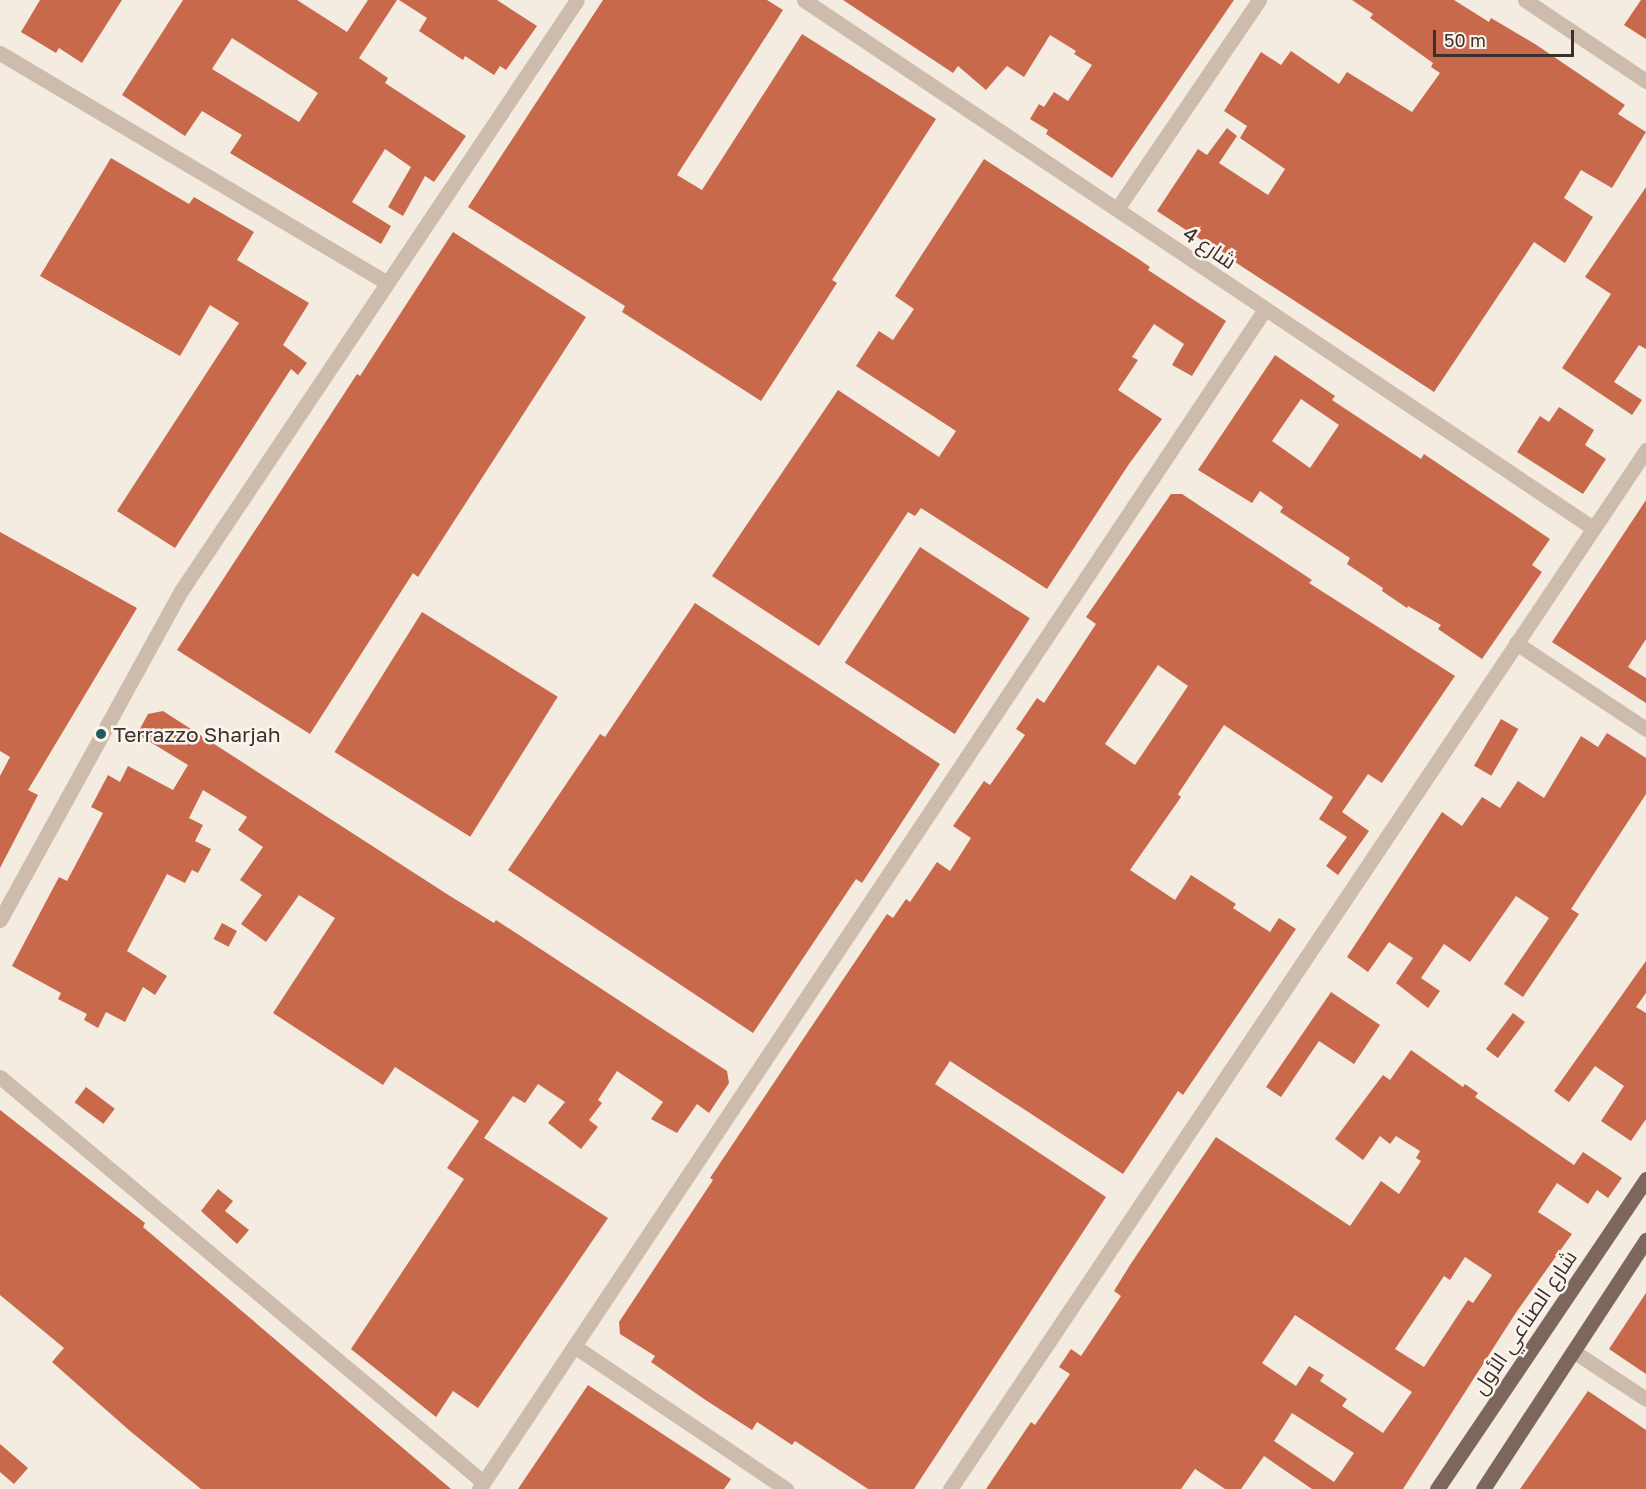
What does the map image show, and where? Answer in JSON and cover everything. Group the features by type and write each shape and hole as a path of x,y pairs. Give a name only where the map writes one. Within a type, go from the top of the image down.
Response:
{"main road":[{"name":"شارع الصناعي الأول","path":"1437,1489 1646,1179"},
{"path":"1483,1489 1646,1240"}],"street":[{"path":"0,920 176,599 577,0"},
{"name":"شارع 4","path":"804,0 1593,528"},
{"path":"1117,209 1259,0"},
{"path":"1525,0 1646,81"},
{"path":"0,53 387,283"},
{"path":"0,1077 481,1486 1265,309"},
{"path":"950,1489 1646,450"},
{"path":"1516,644 1646,729"},
{"path":"574,1346 786,1489"},
{"path":"1573,1351 1646,1399"}],"building":[{"path":"40,0 122,0 82,63 59,48 56,53 21,32"},
{"path":"183,0 297,0 347,32 368,0 397,0 359,58 388,78 385,83 466,136 434,182 425,176 403,216 388,207 411,167 385,149 352,202 391,226 381,244 230,153 242,135 202,111 185,136 122,95","holes":["232,38 318,93 299,122 212,69"]},
{"path":"399,0 497,0 537,26 506,70 500,66 494,75 465,56 463,60 419,31 427,18"},
{"path":"603,0 767,0 783,10 677,175 702,190 802,34 936,119 832,280 837,283 761,401 622,312 625,306 468,207"},
{"path":"843,0 1234,0 1112,178 1046,134 1048,130 1030,119 1039,104 1044,107 1054,92 1068,101 1092,65 1074,54 1076,51 1050,35 1024,77 1007,66 986,90 958,66 953,73"},
{"path":"1352,0 1454,0 1489,22 1491,18 1535,44 1625,105 1618,114 1646,132 1612,188 1581,170 1564,198 1593,217 1565,263 1534,242 1434,392 1157,211 1198,149 1207,155 1227,128 1237,136 1219,163 1268,195 1285,169 1240,138 1247,126 1224,111 1261,52 1281,65 1291,51 1339,84 1347,72 1412,112 1440,73 1431,67 1433,63 1370,18 1373,14"},
{"path":"1641,0 1646,0 1646,39 1624,25"},
{"path":"111,158 189,204 194,197 254,232 237,260 309,303 283,345 307,363 298,375 291,369 175,548 117,511 239,323 210,305 180,356 40,276"},
{"path":"984,159 1137,258 1150,267 1148,270 1226,321 1192,376 1172,365 1184,344 1154,324 1132,357 1138,360 1118,390 1162,419 1129,464 1047,589 921,508 915,516 908,512 819,646 712,576 838,390 939,457 956,431 856,366 879,331 893,340 914,309 895,296"},
{"path":"1646,187 1646,349 1639,345 1614,382 1642,400 1632,415 1562,368 1611,294 1585,277"},
{"path":"453,232 586,317 418,577 413,573 310,734 177,650 357,374 360,376"},
{"path":"1275,355 1335,396 1332,400 1421,459 1424,454 1550,539 1532,565 1542,572 1482,659 1438,629 1441,625 1408,606 1407,608 1382,591 1383,588 1347,564 1350,558 1280,512 1283,507 1260,491 1252,503 1198,470","holes":["1301,399 1339,425 1310,468 1272,441"]},
{"path":"1559,407 1594,430 1585,445 1606,459 1583,494 1517,452 1540,416 1549,422"},
{"path":"1171,494 1182,494 1312,580 1309,583 1455,676 1382,783 1368,774 1342,812 1369,831 1338,875 1326,866 1347,837 1319,819 1333,797 1224,725 1178,794 1181,797 1130,870 1175,900 1191,875 1236,904 1233,908 1270,932 1279,918 1296,929 1183,1095 1178,1091 1123,1174 950,1061 935,1084 1106,1197 914,1489 868,1489 795,1441 792,1445 757,1422 752,1430 704,1399 651,1362 655,1356 620,1334 619,1322 713,1180 710,1178 887,914 893,918 906,899 910,902 937,862 950,871 971,838 953,826 984,781 990,785 1025,735 1016,729 1037,698 1044,703 1096,624 1086,617","holes":["1158,665 1188,686 1135,765 1105,744"]},
{"path":"1646,500 1646,639 1628,667 1646,678 1646,703 1552,642"},
{"path":"0,532 137,608 28,790 38,795 0,868 0,776 10,757 0,751"},
{"path":"920,547 1030,618 955,734 845,663"},
{"path":"695,603 940,764 862,883 856,879 753,1033 508,870 600,734 605,737"},
{"path":"422,612 558,697 470,837 335,752"},
{"path":"163,711 450,896 494,923 496,920 727,1071 729,1083 709,1113 697,1104 677,1133 651,1119 663,1102 617,1071 598,1100 602,1103 589,1120 598,1127 581,1149 548,1123 565,1102 538,1084 525,1103 513,1096 484,1138 608,1218 478,1408 453,1391 436,1417 351,1349 464,1179 447,1168 479,1121 395,1067 383,1085 273,1013 335,918 299,895 266,942 241,924 262,895 240,880 263,847 238,830 247,817 203,790 189,818 203,825 195,841 211,849 198,873 192,870 185,883 167,874 127,951 167,976 155,995 143,987 125,1022 106,1012 98,1028 84,1020 87,1014 58,999 61,993 12,966 59,877 67,881 103,813 91,807 108,775 120,782 128,766 173,790 188,765 137,734 148,714"},
{"path":"1501,719 1518,729 1491,776 1474,766"},
{"path":"1607,733 1646,758 1646,794 1571,909 1579,914 1523,997 1504,984 1549,918 1516,896 1470,962 1444,944 1421,978 1440,991 1428,1008 1396,983 1413,958 1389,942 1368,972 1347,957 1442,812 1462,826 1482,797 1500,808 1518,781 1544,798 1581,736 1598,747"},
{"path":"222,923 237,931 229,947 214,939"},
{"path":"1646,961 1646,993 1636,1007 1646,1013 1646,1119 1631,1141 1601,1121 1624,1086 1595,1066 1569,1102 1554,1091"},
{"path":"1331,992 1380,1025 1354,1064 1319,1041 1281,1097 1266,1087"},
{"path":"1513,1013 1525,1022 1498,1058 1486,1049"},
{"path":"1411,1050 1463,1087 1465,1084 1478,1093 1475,1097 1574,1165 1583,1152 1622,1178 1608,1198 1597,1190 1588,1204 1557,1183 1538,1212 1572,1234 1517,1311 1403,1489 1312,1489 1264,1456 1241,1489 1225,1489 1195,1469 1181,1489 986,1489 1031,1422 1035,1425 1070,1374 1059,1367 1071,1349 1081,1356 1121,1296 1114,1291 1216,1137 1350,1226 1381,1181 1399,1194 1421,1161 1416,1158 1420,1151 1396,1136 1390,1144 1380,1136 1363,1160 1335,1139 1383,1075 1390,1080","holes":["1465,1257 1492,1275 1473,1303 1468,1300 1424,1367 1395,1349 1444,1276 1450,1280","1295,1315 1412,1392 1383,1433 1342,1406 1347,1399 1320,1381 1324,1375 1309,1366 1296,1386 1262,1363","1292,1413 1354,1453 1334,1482 1274,1441"]},
{"path":"86,1087 115,1109 103,1124 75,1102"},
{"path":"0,1110 145,1223 143,1227 451,1489 201,1489 130,1431 52,1362 64,1348 0,1295"},
{"path":"218,1189 233,1201 225,1211 249,1230 237,1244 201,1211"},
{"path":"1646,1293 1646,1374 1609,1349"},
{"path":"588,1385 731,1479 724,1489 518,1489"},
{"path":"1588,1391 1646,1430 1646,1489 1520,1489"},
{"path":"0,1444 28,1468 14,1484 0,1472"}],"place":[{"name":"Terrazzo Sharjah","path":"101,734"}]}
